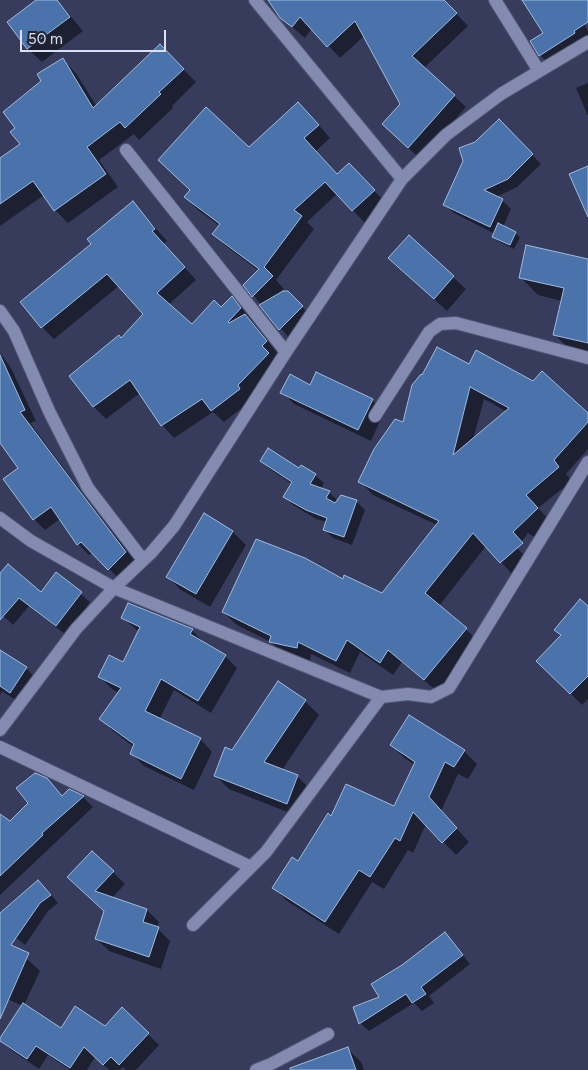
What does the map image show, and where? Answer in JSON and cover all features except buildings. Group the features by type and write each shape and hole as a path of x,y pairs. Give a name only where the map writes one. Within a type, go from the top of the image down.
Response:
{"street":[{"path":"255,0 402,180"},
{"path":"495,0 539,71"},
{"path":"0,730 76,629 114,588 144,560 174,526 286,352 402,180 446,135 501,94 588,44"},
{"path":"126,150 286,352"},
{"path":"0,311 14,331 49,411 88,488 144,560"},
{"path":"375,416 429,332 440,324 456,323 588,358"},
{"path":"0,518 31,541 114,588 381,697 408,694 431,697 448,688 588,462"},
{"path":"193,925 266,852 381,697"},
{"path":"0,747 251,867"},
{"path":"256,1070 328,1034"}]}
